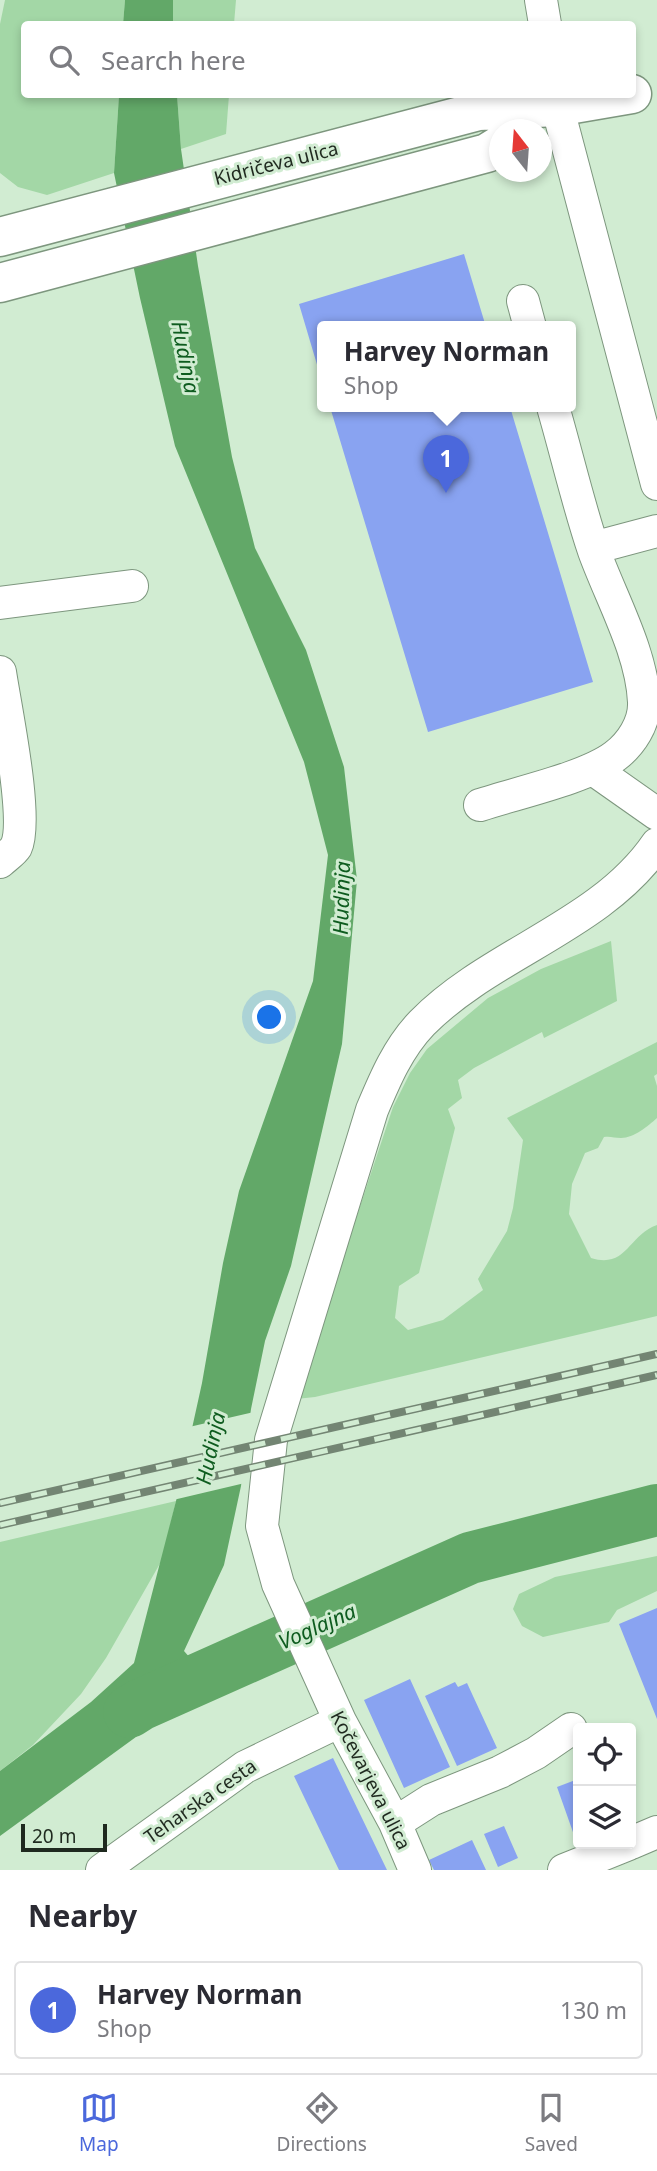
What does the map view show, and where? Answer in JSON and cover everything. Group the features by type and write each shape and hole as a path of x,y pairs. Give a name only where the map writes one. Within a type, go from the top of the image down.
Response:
{"main road":[{"name":"Kidričeva ulica","path":"636,93 657,89"},
{"name":"Kidričeva ulica","path":"0,237 479,111 588,98"},
{"name":"Kidričeva ulica","path":"535,119 555,101"},
{"path":"0,283 489,152"}],"street":[{"path":"541,0 544,21"},
{"path":"555,101 657,484"},
{"path":"480,805 593,769 615,756 632,739 641,722 644,703 636,660 593,548 554,412"},
{"path":"593,548 657,531"},
{"path":"0,603 132,586"},
{"path":"0,671 17,779 20,820 16,847 0,862"},
{"path":"593,769 657,814"},
{"name":"Kočevarjeva ulica","path":"415,1870 395,1823 340,1721 278,1584 262,1526 271,1440 372,1110 391,1063 422,1024 465,987 608,896 643,865 657,844"},
{"name":"Teharska cesta","path":"114,1866 245,1766 340,1721"},
{"path":"395,1823 430,1800 500,1772 536,1753 571,1729"},
{"path":"636,1841 657,1832"},
{"path":"564,1870 615,1849"}],"shaded area":[{"path":"5,0 125,0 123,21 21,21 21,98 119,98 114,173 47,195 18,187 0,173 0,24"},
{"path":"173,0 236,0 234,21 173,21"},
{"path":"177,98 229,98 226,134 181,149"},
{"path":"611,941 617,1001 544,1038 542,1032 474,1068 458,1080 462,1098 448,1109 455,1128 419,1273 399,1286 395,1318 408,1330 443,1320 483,1290 478,1279 507,1231 523,1140 507,1118 657,1042 657,1074 654,1076 657,1086 657,1118 631,1136 604,1137 598,1148 585,1153 572,1184 569,1214 591,1258 603,1260 620,1255 647,1230 657,1225 657,1316 315,1397 296,1399 393,1107 410,1073 427,1049 488,998 541,969"},
{"path":"176,1501 162,1560 106,1658 81,1694 33,1745 0,1771 0,1542"},
{"path":"657,1556 657,1591 617,1610 609,1622 543,1637 522,1626 513,1609 519,1594 555,1577"}],"water":[{"path":"125,0 173,0 173,21 123,21"},
{"name":"Hudinja","path":"119,98 177,98 181,149 198,266 232,457 255,548 306,650 344,767 357,880 342,1044 291,1266 265,1341 251,1409 241,1486 224,1565 184,1651 198,1667 184,1702 0,1836 0,1771 91,1702 134,1663 176,1501 239,1191 313,981 328,855 304,762 175,446 114,173"}],"pier":[{"path":"254,1412 245,1483 173,1500 189,1427"}],"building":[{"path":"464,254 484,321 317,321 317,365 299,304"},
{"path":"332,412 512,412 593,682 428,732"},
{"path":"657,1608 657,1719 619,1624"},
{"path":"410,1679 450,1767 404,1788 364,1700"},
{"path":"455,1682 458,1687 467,1683 497,1748 457,1766 425,1696"},
{"path":"333,1758 387,1870 339,1870 294,1776"},
{"path":"573,1781 573,1832 557,1787"},
{"path":"504,1826 518,1858 498,1867 484,1834"},
{"path":"472,1840 486,1870 434,1870 429,1860"}],"waterway":[{"name":"Voglajna","path":"129,1712 470,1558 657,1510"}],"railway":[{"path":"0,1503 657,1354"},
{"path":"0,1525 657,1375"}],"place":[{"name":"Harvey Norman","path":"446,493"}]}
